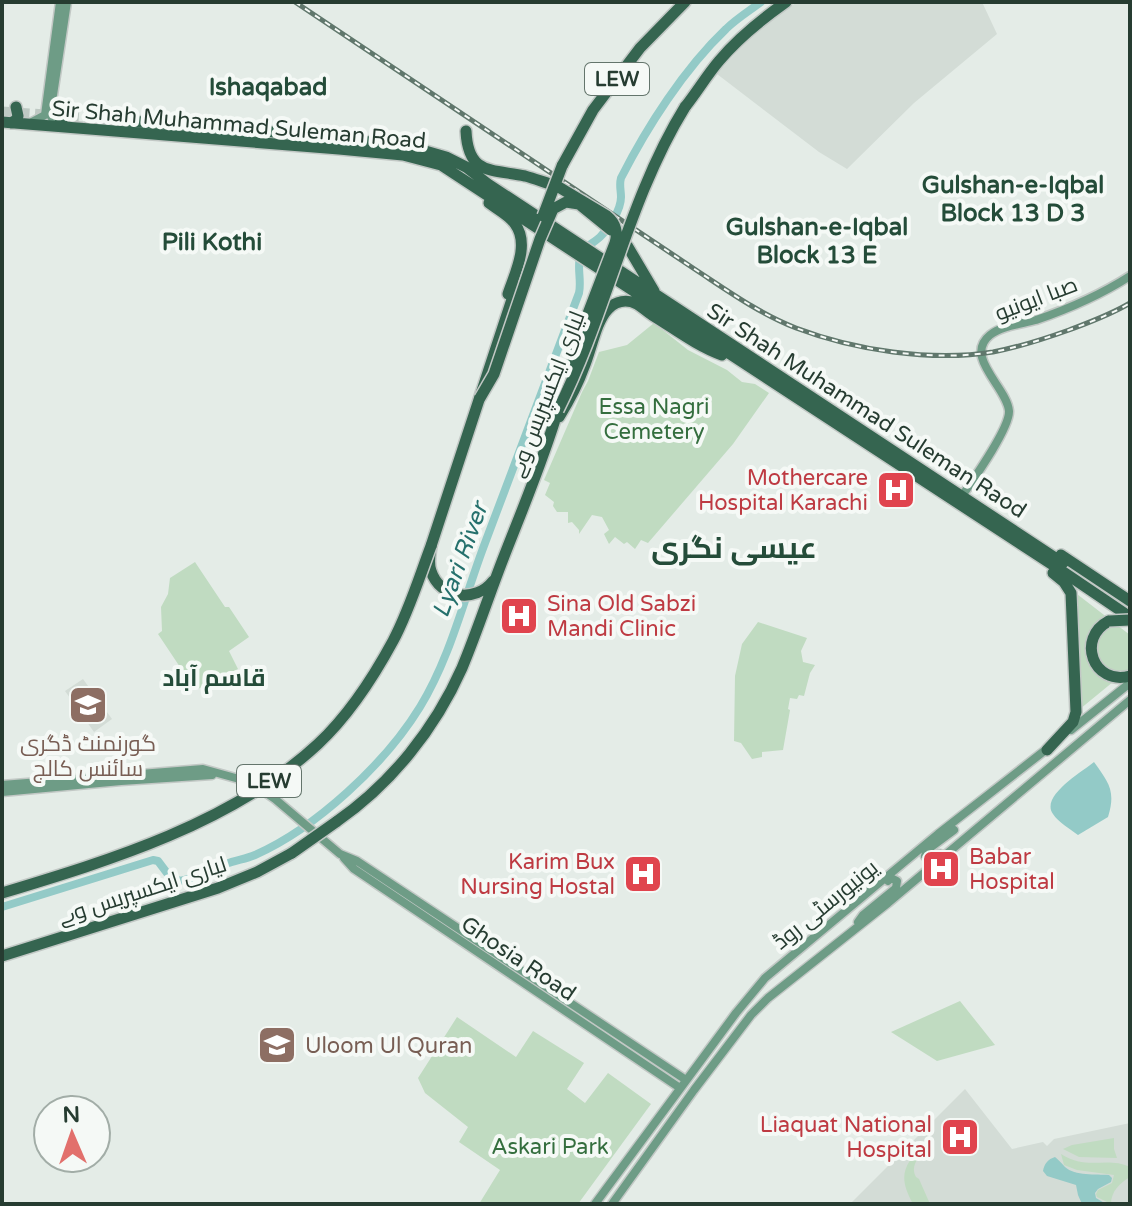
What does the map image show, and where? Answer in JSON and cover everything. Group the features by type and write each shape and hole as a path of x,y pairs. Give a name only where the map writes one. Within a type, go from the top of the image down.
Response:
{"highway":[{"name":"لیاری ایکسپریس وے","path":"2,893 76,871 172,835 247,796 283,772 318,744 343,716 369,681 408,608 516,287 562,166 593,110 640,48 685,2"},
{"name":"لیاری ایکسپریس وے","path":"2,956 232,883 257,872 292,853 349,813 405,759 437,714 462,667 558,410 578,368 649,179 676,122 718,62 747,32 786,2"},
{"path":"7,123 18,116 16,107"},
{"path":"63,126 60,116 66,110"},
{"name":"Sir Shah Muhammad Suleman Road","path":"129,121 408,146 443,161 473,184 551,231"},
{"name":"Sir Shah Muhammad Suleman Road","path":"7,123 339,149 443,161 466,167 551,231"},
{"path":"466,131 471,156 477,165 486,170"},
{"path":"466,167 524,176 557,186 613,222 617,234 615,243 584,324 558,410"},
{"name":"LEW","path":"473,184 490,204 510,218 521,234 522,243 492,343 480,398"},
{"name":"LEW","path":"480,398 494,374 540,239 553,209 559,204 579,204 611,230 628,247 657,296"},
{"path":"551,231 741,362 1104,595 1130,608"},
{"name":"Sir Shah Muhammad Suleman Raod","path":"604,266 657,296 962,496 970,507"},
{"path":"554,425 579,380 601,320 606,311 618,302 632,302 709,350 741,362"},
{"path":"970,507 992,532 1130,627"},
{"path":"970,507 1023,530 1130,601"},
{"path":"431,546 429,560 433,576 443,588 453,593 474,595 490,585 497,574"},
{"path":"1046,567 1064,582 1071,593 1076,688 1073,722 1047,750"},
{"path":"1104,595 1130,618"},
{"path":"1130,618 1109,621 1099,628 1092,642 1093,657 1101,671 1122,678 1130,676"}],"main road":[{"path":"27,124 45,115 60,2"},
{"path":"63,126 50,115 67,2"},
{"name":"صبا ایونیو","path":"962,496 1008,419 1009,407 981,358 987,337 996,331 1065,308 1130,276"},
{"name":"یونیورسٹی روڈ","path":"595,1204 758,986 938,834 1130,683"},
{"name":"یونیورسٹی روڈ","path":"612,1204 694,1090 751,1015 768,998 888,903 1129,701"},
{"path":"2,785 203,769 225,775"},
{"path":"2,792 225,775"},
{"name":"Ghosia Road","path":"225,775 250,782 275,799 354,869 485,951 683,1084"},
{"path":"987,797 927,850 926,858 934,858 998,810"},
{"path":"853,929 863,915 896,888 897,881 891,878 854,904"},
{"path":"758,986 768,998"}],"shaded area":[{"path":"797,2 982,2 997,34 914,103 847,169 819,152 717,74 747,40"},
{"name":"گورنمنٹ ڈگری سائنس کالج","path":"83,679 112,719 94,732 65,691"},
{"path":"965,1089 1012,1149 1043,1142 1047,1146 1054,1139 1130,1123 1130,1204 850,1204"}],"green space":[{"name":"Essa Nagri Cemetery","path":"654,323 688,350 727,370 742,382 755,384 769,393 733,444 648,543 641,540 635,549 615,537 609,544 604,534 609,530 602,517 592,515 579,534 572,522 568,523 568,512 557,512 554,502 545,495 550,483 544,480 599,352 627,345"},
{"path":"195,562 249,637 229,651 238,669 198,689 192,685 158,634 162,631 161,607 168,594 170,578"},
{"path":"1073,591 1130,635 1130,668 1080,709"},
{"path":"758,622 807,638 801,651 803,662 815,665 804,696 790,698 783,750 762,752 762,757 752,759 741,743 734,741 735,676 742,644"},
{"path":"960,1001 995,1045 937,1061 891,1032"},
{"name":"Askari Park","path":"457,1017 516,1057 533,1031 584,1063 567,1089 585,1103 608,1073 651,1104 578,1204 479,1204 500,1170 459,1142 468,1127 425,1093 418,1078"},
{"path":"1114,1138 1117,1158 1079,1157 1063,1149 1072,1145"},
{"path":"925,1143 929,1146 917,1160 914,1173 930,1204 913,1204 905,1185 905,1171"},
{"path":"1061,1154 1080,1162 1130,1167 1130,1177 1117,1188 1111,1204 1096,1194 1112,1183 1114,1175 1064,1165"}],"water":[{"path":"1094,762 1110,788 1110,808 1108,817 1078,835 1053,814 1052,800 1072,778"},
{"path":"1055,1157 1074,1172 1109,1175 1111,1182 1095,1193 1096,1198 1106,1204 1082,1204 1076,1185 1047,1176 1044,1166"}],"waterway":[{"name":"Lyari River","path":"2,907 153,860 158,861 170,877 180,881 255,855 325,811 388,750 420,707 449,647 579,293 581,254 600,237 614,218 621,197 621,178 668,99 710,45 761,2"}],"tunnel":[{"path":"2,112 129,121"}],"railway":[{"path":"295,2 732,294 796,328 867,348 919,355 969,355 1041,340 1130,303"}],"place":[{"name":"Mothercare Hospital Karachi","path":"896,490"},
{"name":"Sina Old Sabzi Mandi Clinic","path":"519,616"},
{"name":"گورنمنٹ ڈگری سائنس کالج","path":"88,705"},
{"name":"Babar Hospital","path":"941,869"},
{"name":"Karim Bux Nursing Hostal","path":"643,874"},
{"name":"Uloom Ul Quran","path":"277,1045"},
{"name":"Liaquat National Hospital","path":"960,1137"}],"district":[{"name":"Ishaqabad","path":"268,87"},
{"name":"Gulshan-e-Iqbal Block 13 D 3","path":"1013,199"},
{"name":"Gulshan-e-Iqbal Block 13 E","path":"817,241"},
{"name":"Pili Kothi","path":"212,242"},
{"name":"عیسی نگری","path":"734,548"},
{"name":"قاسم آباد","path":"214,678"}]}
